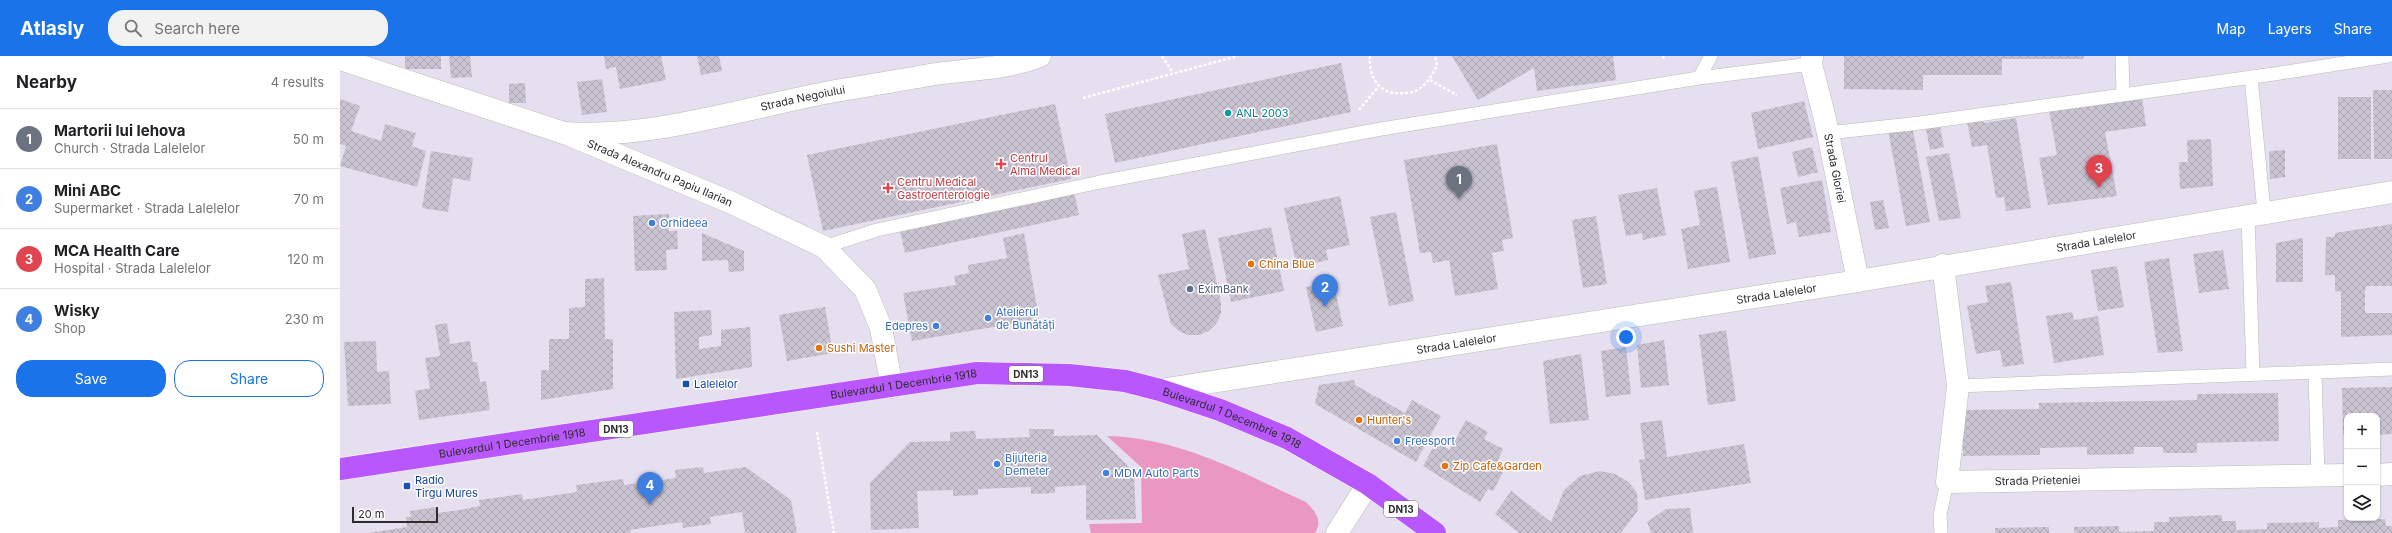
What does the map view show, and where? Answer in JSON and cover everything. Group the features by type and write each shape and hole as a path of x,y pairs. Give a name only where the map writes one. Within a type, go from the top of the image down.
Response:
{"main road":[{"name":"Bulevardul 1 Decembrie 1918","path":"340,469 977,373 1069,375 1125,381 1160,390 1220,410 1287,438 1368,484 1435,533"}],"street":[{"name":"Strada Negoiului","path":"564,133 620,133 737,112 838,90 936,74 1020,64 1040,56"},
{"name":"Strada Alexandru Papiu Ilarian","path":"340,59 564,133 732,203 824,247 864,289 881,328 892,387"},
{"name":"Strada Gloriei","path":"1812,60 1858,281"},
{"name":"Strada Lalelelor","path":"1160,390 1858,281 1943,265 2392,192"},
{"path":"1943,265 1958,386 1947,482"},
{"path":"2380,475 2392,474"},
{"name":"Strada Prieteniei","path":"1947,482 2344,475"},
{"path":"1337,533 1368,484"}],"lane":[{"path":"1699,78 1711,56"},
{"path":"2122,56 2123,94"},
{"path":"1828,133 2251,77 2388,56"},
{"path":"824,247 877,230 1100,182 1381,129 1812,60"},
{"path":"2251,77 2256,213 2253,374"},
{"path":"1958,386 2392,369"},
{"path":"2315,372 2318,476"},
{"path":"1941,533 1940,515 1947,482"}],"path":[{"path":"1162,56 1173,73"},
{"path":"1083,98 1238,56"},
{"path":"1370,56 1371,76 1378,87 1396,94 1414,92 1430,80 1437,65 1435,56"},
{"path":"1359,110 1378,87"},
{"path":"817,432 834,533"}],"shaded area":[{"path":"1107,436 1134,438 1160,443 1210,458 1234,468 1306,502 1317,516 1318,524 1315,533 1091,533 1089,524 1142,523 1141,467"}],"building":[{"path":"405,56 441,56 441,69 405,69"},
{"path":"449,56 470,56 472,77 451,78"},
{"path":"604,56 661,56 666,80 620,89 616,67 606,69"},
{"path":"697,56 719,56 722,71 701,75"},
{"path":"1452,56 1613,56 1616,80 1537,91 1534,68 1478,100"},
{"path":"1844,56 2084,56 2083,59 2002,59 2002,75 1923,75 1923,90 1844,89"},
{"name":"ANL 2003","path":"1341,63 1351,112 1115,163 1105,114"},
{"path":"602,79 607,112 582,115 577,82"},
{"path":"525,83 526,103 509,103 509,84"},
{"path":"2373,90 2392,90 2392,159 2374,159"},
{"path":"2142,97 2146,126 2105,132 2117,196 2048,205 2039,158 2057,155 2049,110"},
{"path":"2338,97 2371,97 2371,159 2338,159"},
{"path":"340,99 360,106 351,131 381,141 385,124 416,133 412,146 426,151 417,187 340,166 346,146 340,144"},
{"path":"1804,101 1813,137 1758,149 1751,113"},
{"path":"1055,104 1071,179 823,231 807,155"},
{"path":"2016,118 2031,208 2006,211 2004,197 1996,198 1987,145 1972,147 1967,122 1983,120 1984,123"},
{"path":"1912,125 1930,222 1906,226 1888,130"},
{"path":"1940,127 1944,147 1930,150 1926,129"},
{"path":"2211,139 2213,186 2180,189 2179,162 2188,162 2187,140"},
{"path":"1497,144 1513,238 1502,240 1504,251 1492,253 1498,289 1455,296 1449,260 1433,263 1431,252 1420,253 1404,160"},
{"path":"1812,147 1818,172 1798,177 1792,152"},
{"path":"2285,150 2285,177 2270,179 2269,151"},
{"path":"431,151 473,158 470,181 453,178 448,212 422,208"},
{"path":"1949,153 1961,218 1939,221 1926,157"},
{"path":"1758,156 1776,254 1749,259 1731,162"},
{"path":"1822,180 1831,232 1799,237 1796,222 1787,224 1780,188"},
{"path":"1717,187 1730,262 1688,269 1681,229 1700,225 1694,191"},
{"path":"1657,188 1666,235 1643,240 1642,233 1626,236 1618,195"},
{"path":"1074,192 1079,215 905,253 900,231"},
{"path":"1340,196 1350,245 1326,250 1328,260 1297,267 1284,208"},
{"path":"1883,200 1889,228 1875,230 1870,202"},
{"path":"1396,212 1414,301 1389,306 1370,217"},
{"path":"669,214 669,231 677,231 678,249 666,250 667,270 635,271 633,216"},
{"path":"1596,216 1607,284 1583,288 1572,220"},
{"path":"2392,224 2392,286 2366,286 2365,313 2392,313 2392,335 2341,337 2341,292 2335,291 2335,275 2325,275 2326,237 2335,237 2335,233"},
{"name":"China Blue","path":"1271,227 1284,291 1231,302 1218,238"},
{"name":"EximBank","path":"1205,229 1221,302 1221,313 1217,323 1209,331 1199,335 1188,335 1179,331 1171,324 1158,275 1189,269 1182,234"},
{"path":"702,233 744,251 744,271 729,272 728,260 702,261"},
{"path":"1024,233 1039,319 912,341 903,293 956,285 954,276 969,273 968,265 1007,258 1003,238"},
{"path":"2303,238 2303,282 2276,282 2276,243"},
{"path":"2223,250 2229,289 2199,293 2193,254"},
{"path":"2169,258 2183,351 2158,353 2144,262"},
{"path":"2117,266 2124,307 2098,311 2091,270"},
{"path":"604,278 605,339 613,339 613,389 541,400 541,370 549,370 549,339 569,339 569,308 585,307 585,279"},
{"path":"1333,281 1343,326 1316,332 1306,287"},
{"path":"2011,282 2024,364 2003,367 2000,350 1976,354 1967,306 1988,302 1985,286"},
{"path":"825,307 833,353 787,361 779,315"},
{"path":"711,310 712,335 699,337 699,349 721,346 721,330 750,327 752,367 676,379 674,312"},
{"path":"2072,312 2074,320 2098,316 2104,355 2054,363 2046,316"},
{"path":"447,323 450,344 470,341 473,362 477,362 480,382 486,381 490,410 419,420 415,391 430,388 425,358 440,356 435,325"},
{"path":"1726,330 1736,401 1708,405 1699,335"},
{"path":"1664,340 1669,385 1641,388 1637,345"},
{"path":"376,341 377,372 389,371 391,404 348,406 344,342"},
{"path":"1626,347 1631,394 1606,397 1601,351"},
{"path":"1581,354 1589,420 1550,424 1543,361"},
{"path":"1354,380 1355,385 1405,413 1412,400 1441,416 1416,462 1315,404 1319,385"},
{"path":"2392,387 2392,434 2380,435 2380,413 2344,413 2343,435 2342,388"},
{"path":"2278,393 2279,441 2197,443 2197,453 2163,453 2163,447 2134,447 2134,454 2087,455 2087,447 2040,448 2040,455 1963,456 1962,410 2039,409 2039,403 2197,400 2197,394"},
{"path":"1466,420 1488,432 1484,439 1503,449 1498,460 1507,465 1493,491 1488,489 1480,502 1423,466 1436,442 1450,450"},
{"path":"1662,420 1667,457 1744,444 1751,483 1645,500 1639,460 1645,459 1640,423"},
{"path":"1029,429 1054,429 1054,436 1097,435 1134,472 1136,519 1086,520 1086,485 1055,487 1055,493 1031,494 1031,487 978,489 978,495 953,496 953,490 917,491 919,528 871,530 870,483 910,442 950,441 950,432 975,431 976,439 1030,437"},
{"path":"703,467 704,473 746,467 791,500 797,533 745,533 742,512 710,517 711,524 683,528 682,522 630,530 631,533 368,533 407,527 406,517 411,517 410,511 436,507 437,513 459,510 480,506 479,500 522,494 523,500 577,492 576,485 623,479 624,485 676,478 675,470"},
{"path":"1600,471 1615,474 1629,482 1637,493 1638,510 1621,533 1519,533 1495,514 1511,491 1551,522 1564,490 1580,476"},
{"path":"1690,508 1693,533 1649,533 1651,532 1647,522 1666,509"},
{"path":"2222,515 2222,521 2236,521 2236,530 2267,529 2267,523 2319,522 2319,528 2338,527 2338,520 2380,521 2380,519 2385,519 2386,526 2392,526 2392,533 2074,533 2074,527 2119,526 2119,532 2154,531 2154,522 2169,522 2169,517"},
{"path":"2049,527 2049,533 1995,533 1995,528"}],"place":[{"name":"ANL 2003","path":"1228,113"},
{"name":"Centrul Alma Medical","path":"1001,164"},
{"name":"Centru Medical Gastroenterologie","path":"888,188"},
{"name":"MCA Health Care","path":"2099,188"},
{"name":"Martorii lui Iehova","path":"1459,199"},
{"name":"Orhideea","path":"652,223"},
{"name":"China Blue","path":"1251,264"},
{"name":"EximBank","path":"1190,289"},
{"name":"Mini ABC","path":"1325,307"},
{"name":"Atelierul de Bunătăți","path":"988,318"},
{"name":"Edepres","path":"936,326"},
{"name":"Sushi Master","path":"819,348"},
{"name":"Lalelelor","path":"686,384"},
{"name":"Hunter's","path":"1359,420"},
{"name":"Freesport","path":"1397,441"},
{"name":"Bijuteria Demeter","path":"997,464"},
{"name":"Zip Cafe&Garden","path":"1445,466"},
{"name":"MDM Auto Parts","path":"1106,473"},
{"name":"Radio Tirgu Mures","path":"407,486"},
{"name":"Wisky","path":"650,505"}]}
